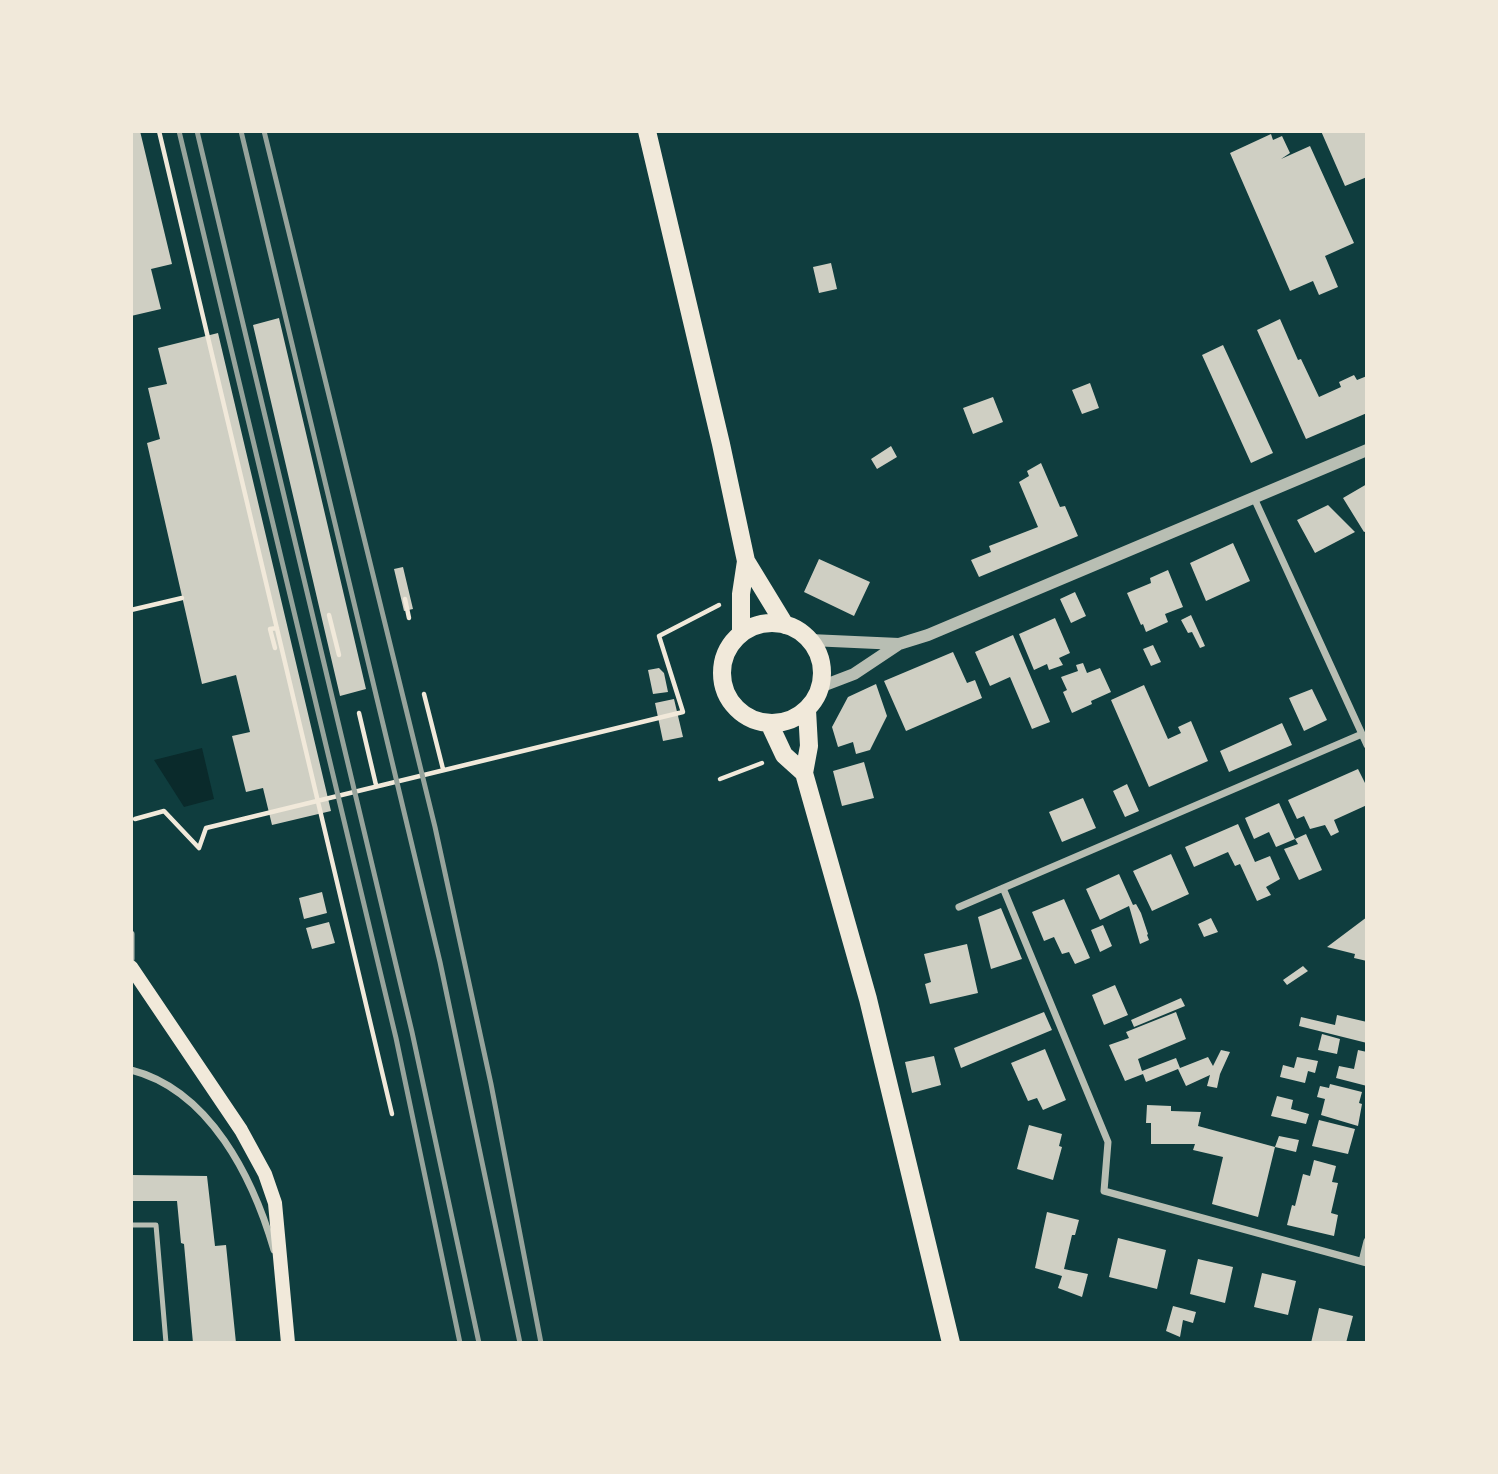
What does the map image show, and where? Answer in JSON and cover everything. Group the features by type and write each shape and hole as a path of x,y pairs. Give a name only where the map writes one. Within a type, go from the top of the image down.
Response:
{"main road":[{"path":"647,131 746,561 785,625"},
{"path":"741,634 741,594 746,561"},
{"path":"770,623 785,625 810,640 819,654 822,670 820,687 807,710 789,720 769,723 755,720 729,699 723,682 723,663 730,647 741,634 755,626 770,623"},
{"path":"807,710 809,746 804,773 868,999 951,1343"},
{"path":"769,723 784,755 804,773"},
{"path":"131,967 136,984 241,1130 265,1174 275,1203 288,1343"}],"street":[{"path":"820,687 870,666 899,645 1367,450"},
{"path":"1254,498 1367,745"},
{"path":"810,640 899,645"},
{"path":"959,907 1362,734"},
{"path":"1003,888 1108,1142 1104,1191 1364,1262 1367,1241"},
{"path":"131,934 131,960"},
{"path":"131,1070 151,1075 169,1084 200,1110 218,1133 234,1155 263,1214 282,1276"}],"lane":[{"path":"131,1225 156,1225 166,1343"}],"path":[{"path":"159,131 392,1114"},
{"path":"135,819 164,811 199,848 206,828 683,712 659,636 741,594"},
{"path":"131,610 182,598"},
{"path":"405,599 409,618"},
{"path":"329,615 339,655"},
{"path":"275,648 270,629 277,628"},
{"path":"424,694 443,769"},
{"path":"359,713 376,785"}],"water":[{"path":"202,748 214,799 184,807 154,760"}],"building":[{"path":"131,131 140,131 172,264 151,269 161,309 131,316"},
{"path":"1321,131 1367,131 1367,177 1345,186"},
{"path":"1271,134 1273,140 1282,136 1290,153 1281,159 1310,146 1354,243 1325,256 1338,287 1319,295 1313,281 1290,291 1230,153"},
{"path":"831,263 837,289 819,293 813,267"},
{"path":"279,318 366,689 340,696 253,325"},
{"path":"1280,319 1298,360 1301,359 1319,397 1341,387 1339,382 1354,375 1357,380 1367,376 1367,413 1306,439 1257,330"},
{"path":"218,333 331,811 272,825 263,788 246,792 232,736 250,732 236,675 202,684 147,443 160,439 148,388 167,384 158,348"},
{"path":"1223,345 1273,453 1251,463 1202,355"},
{"path":"1090,383 1099,408 1082,414 1072,390"},
{"path":"993,397 1003,422 973,434 963,408"},
{"path":"891,446 897,457 877,469 871,459"},
{"path":"1041,463 1060,507 1065,506 1078,536 979,577 971,560 991,552 989,546 1038,527 1019,482 1029,476 1027,471"},
{"path":"1367,484 1367,531 1364,532 1343,498"},
{"path":"1328,505 1355,532 1315,553 1297,520"},
{"path":"1233,543 1250,581 1206,601 1190,563"},
{"path":"819,559 870,582 854,616 804,592"},
{"path":"403,567 413,609 404,611 394,569"},
{"path":"1168,570 1183,607 1165,614 1168,622 1146,632 1127,593 1151,583 1150,578"},
{"path":"1075,592 1086,616 1071,623 1060,599"},
{"path":"1191,615 1205,646 1200,648 1192,632 1188,633 1181,620"},
{"path":"1055,618 1070,653 1059,658 1063,665 1049,670 1047,664 1034,670 1019,634"},
{"path":"1013,635 1050,722 1032,729 1010,677 990,686 975,652"},
{"path":"1153,645 1161,662 1151,666 1143,649"},
{"path":"953,652 967,683 975,680 982,698 906,731 884,681"},
{"path":"1083,663 1087,673 1100,668 1111,692 1072,713 1063,692 1067,690 1061,677 1078,671 1076,665"},
{"path":"659,668 664,673 668,692 653,694 648,670"},
{"path":"876,684 887,716 870,750 856,754 853,742 838,747 832,727 848,697"},
{"path":"1144,685 1168,739 1181,733 1178,727 1191,721 1208,761 1149,787 1111,700"},
{"path":"1312,689 1327,720 1304,731 1289,698"},
{"path":"674,699 683,737 663,741 655,703"},
{"path":"1282,723 1292,745 1229,772 1220,751"},
{"path":"864,762 874,798 842,806 833,771"},
{"path":"1358,769 1367,787 1367,805 1334,820 1339,832 1331,836 1325,825 1310,829 1304,816 1297,819 1288,800"},
{"path":"1127,784 1139,811 1125,817 1113,791"},
{"path":"1083,798 1096,828 1062,842 1049,812"},
{"path":"1279,803 1295,839 1276,847 1269,832 1254,839 1245,818"},
{"path":"1238,824 1255,862 1270,856 1280,879 1266,887 1271,895 1257,901 1240,864 1235,866 1228,852 1194,867 1185,847"},
{"path":"1306,834 1322,870 1299,880 1284,849 1298,844 1295,839"},
{"path":"1171,854 1189,894 1152,911 1133,871"},
{"path":"1119,874 1133,905 1136,904 1141,913 1148,934 1149,940 1140,944 1129,906 1100,920 1086,889"},
{"path":"322,892 327,913 304,919 299,898"},
{"path":"1064,899 1090,958 1075,964 1069,952 1062,954 1054,937 1044,941 1032,912"},
{"path":"1001,908 1022,959 991,969 978,917"},
{"path":"1367,917 1367,961 1354,958 1355,954 1327,947"},
{"path":"1211,918 1218,932 1204,937 1198,924"},
{"path":"329,922 335,943 312,949 306,928"},
{"path":"1103,925 1112,946 1100,952 1091,930"},
{"path":"967,944 978,993 930,1004 925,984 931,982 924,954"},
{"path":"1303,966 1308,971 1287,985 1283,980"},
{"path":"1115,985 1128,1015 1104,1025 1092,995"},
{"path":"1181,998 1185,1006 1134,1027 1131,1020"},
{"path":"1044,1012 1052,1030 961,1068 954,1048"},
{"path":"1176,1012 1186,1039 1138,1059 1142,1071 1176,1058 1180,1068 1208,1057 1213,1066 1221,1050 1230,1052 1217,1088 1207,1086 1210,1075 1186,1086 1178,1069 1146,1082 1143,1074 1125,1081 1109,1045 1129,1038 1126,1032"},
{"path":"1337,1015 1367,1022 1367,1043 1299,1026 1301,1017 1335,1025"},
{"path":"1322,1034 1340,1039 1337,1054 1318,1050"},
{"path":"1045,1049 1066,1100 1043,1110 1037,1098 1028,1101 1011,1063"},
{"path":"1358,1050 1367,1052 1367,1086 1336,1078 1339,1066 1354,1069"},
{"path":"934,1056 941,1085 912,1093 905,1062"},
{"path":"1297,1057 1318,1061 1315,1073 1308,1071 1305,1083 1280,1077 1283,1065 1294,1068"},
{"path":"1330,1084 1362,1092 1358,1126 1321,1115 1325,1099 1317,1097 1320,1086 1329,1088"},
{"path":"1277,1096 1293,1100 1291,1109 1309,1114 1306,1124 1271,1116"},
{"path":"1147,1105 1171,1106 1171,1111 1201,1112 1198,1126 1275,1147 1258,1217 1212,1204 1223,1157 1193,1150 1195,1144 1151,1144 1151,1123 1146,1123"},
{"path":"1319,1120 1355,1129 1348,1154 1312,1146"},
{"path":"1029,1125 1062,1134 1059,1146 1062,1147 1053,1180 1017,1169"},
{"path":"1279,1136 1299,1140 1296,1152 1275,1147"},
{"path":"1314,1160 1336,1166 1332,1182 1338,1183 1331,1213 1338,1215 1334,1236 1287,1225 1303,1174 1310,1176"},
{"path":"131,1175 207,1176 215,1246 226,1245 236,1343 193,1343 184,1244 181,1243 177,1201 131,1201"},
{"path":"1047,1212 1079,1220 1075,1235 1072,1235 1064,1269 1088,1274 1082,1297 1058,1288 1062,1276 1035,1268"},
{"path":"1118,1238 1166,1250 1157,1289 1109,1277"},
{"path":"1198,1259 1233,1267 1225,1303 1190,1294"},
{"path":"1262,1273 1296,1281 1288,1315 1254,1307"},
{"path":"1173,1306 1196,1312 1193,1323 1183,1320 1180,1337 1166,1331"},
{"path":"1319,1308 1353,1316 1346,1343 1311,1343"}],"railway":[{"path":"179,131 396,1038 460,1343"},
{"path":"197,131 412,1032 479,1343"},
{"path":"241,131 440,962 520,1343"},
{"path":"264,131 435,827 491,1084 541,1343"}]}
